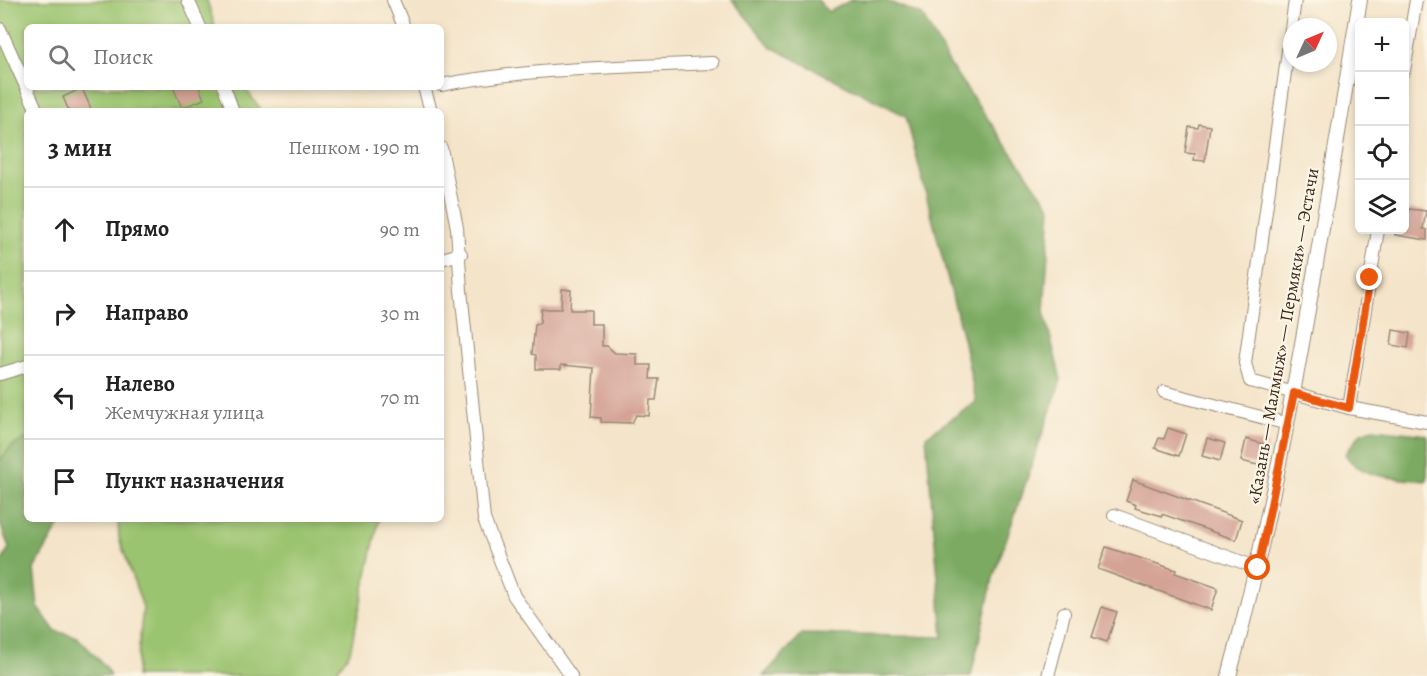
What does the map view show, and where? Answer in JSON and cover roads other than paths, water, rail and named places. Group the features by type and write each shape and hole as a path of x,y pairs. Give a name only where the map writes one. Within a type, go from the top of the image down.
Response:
{"street":[{"path":"188,0 199,24"},
{"path":"393,0 403,24"},
{"path":"1295,0 1245,363 1250,381 1349,408 1427,422"},
{"name":"«Казань — Малмыж» — Пермяки» — Эстачи","path":"1229,676 1258,568 1288,424 1360,0"},
{"path":"1409,41 1416,0"},
{"path":"0,29 24,82"},
{"path":"444,85 541,71 713,63"},
{"path":"28,90 36,108"},
{"path":"225,90 231,108"},
{"path":"427,90 430,108"},
{"path":"444,164 461,254 461,290 484,519 514,596 571,676"},
{"path":"1349,408 1377,234"},
{"path":"444,258 461,254"},
{"path":"0,374 24,367"},
{"path":"1164,392 1288,424"},
{"path":"1114,515 1258,568"},
{"path":"1048,676 1064,613"}]}
